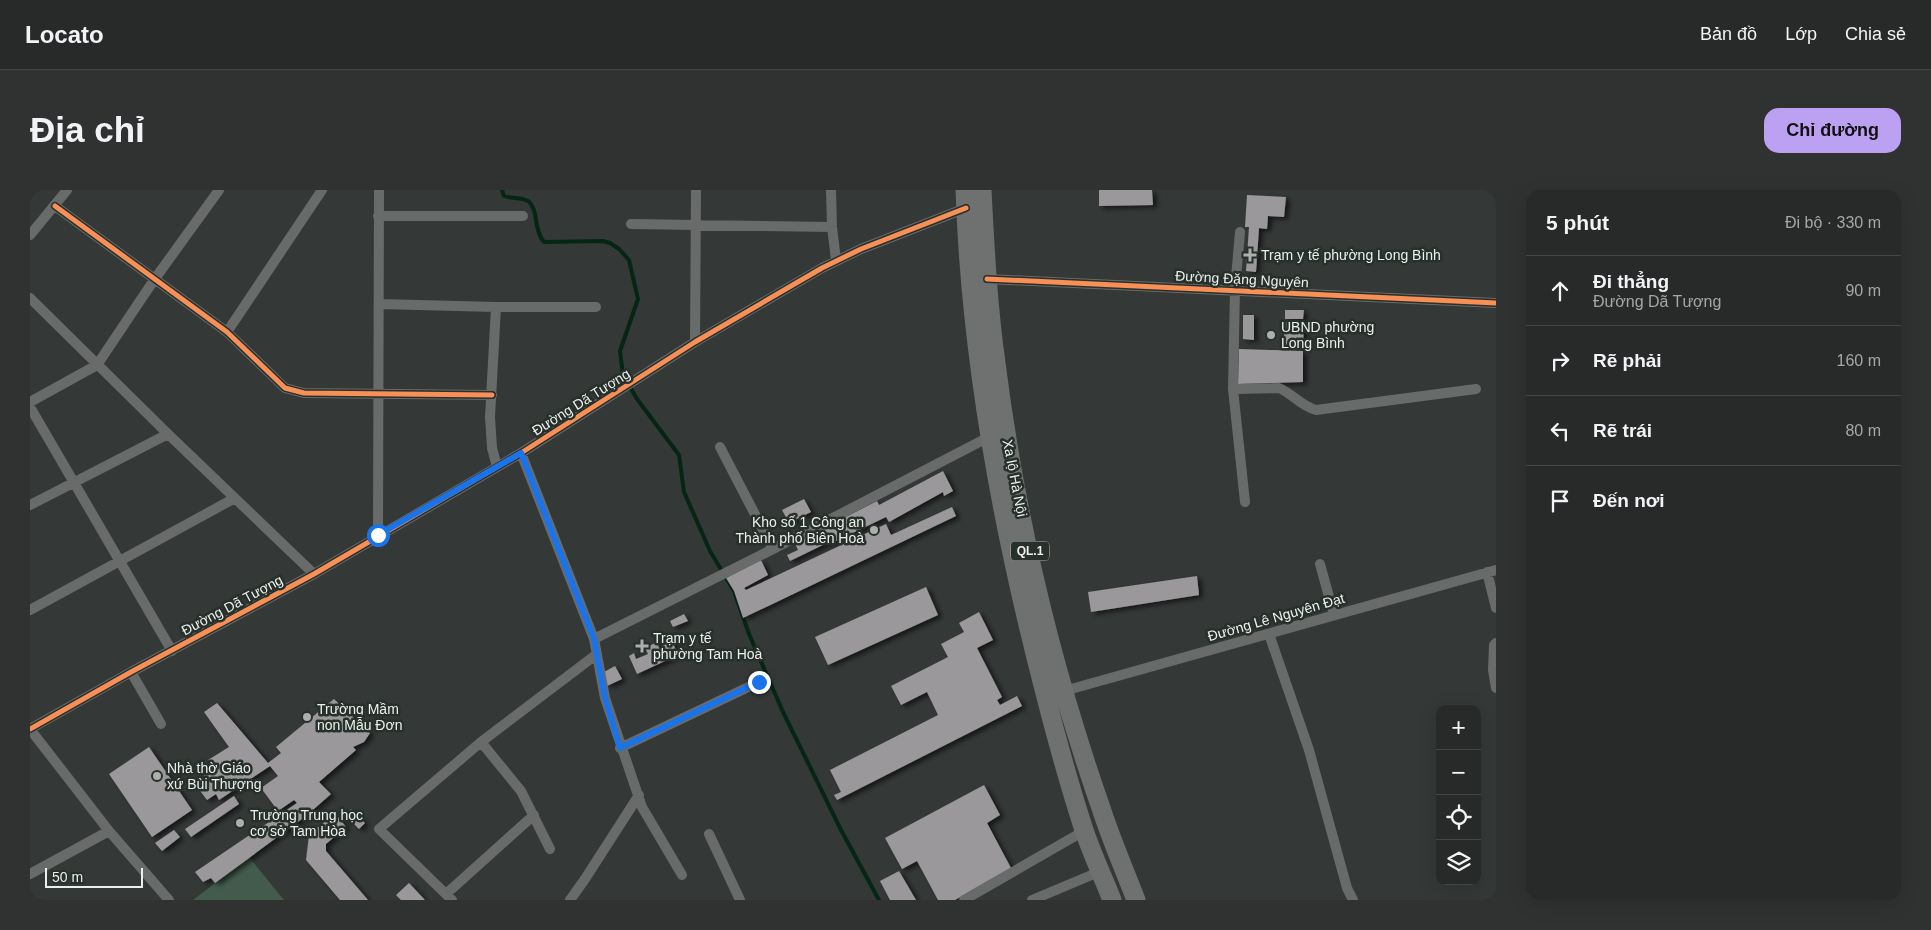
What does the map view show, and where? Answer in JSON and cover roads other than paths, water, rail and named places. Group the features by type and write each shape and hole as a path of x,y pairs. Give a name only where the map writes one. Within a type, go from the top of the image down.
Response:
{"highway":[{"name":"Xa lộ Hà Nội","path":"982,190 986,279 996,363 1008,447 1037,587 1064,691 1101,808 1136,900"},
{"path":"965,199 976,333 989,437 1018,585 1044,688 1084,831 1112,900"}],"street":[{"path":"30,236 67,190"},
{"path":"30,402 97,365 154,280 219,190"},
{"path":"227,332 322,190"},
{"path":"378,535 379,190"},
{"path":"695,342 696,190"},
{"path":"831,190 832,227 836,260"},
{"name":"Đường Dã Tượng","path":"30,729 131,672 314,574 521,453 695,342 836,260 965,199"},
{"path":"55,206 227,332 260,362 277,382 294,392 492,395"},
{"path":"378,216 523,216"},
{"path":"631,224 832,227"},
{"path":"1240,232 1235,289 1233,388 1244,502"},
{"name":"Đường Đặng Nguyên","path":"986,279 1235,289 1496,303"},
{"path":"30,298 314,574"},
{"path":"380,304 496,308 596,307"},
{"path":"496,308 490,434 496,467"},
{"path":"1233,388 1280,388 1306,407 1316,410 1476,389"},
{"path":"30,407 172,651"},
{"path":"30,505 168,434"},
{"path":"594,639 989,437"},
{"path":"720,447 773,549"},
{"path":"521,453 594,639 605,698 620,748 645,815 682,875"},
{"path":"30,610 235,498"},
{"path":"1320,564 1334,615"},
{"path":"1491,571 1496,608"},
{"name":"Đường Lê Nguyên Đạt","path":"1064,691 1491,571"},
{"path":"1269,634 1309,750 1353,900"},
{"path":"1496,643 1493,652 1496,688"},
{"path":"534,815 449,897 379,829 481,742 597,654"},
{"path":"131,672 161,724"},
{"path":"620,748 759,682"},
{"path":"30,729 109,831 169,900"},
{"path":"481,742 516,784 534,815 542,837 550,849"},
{"path":"570,900 639,796"},
{"path":"30,874 109,831"},
{"path":"964,900 1084,831"},
{"path":"709,834 740,900"},
{"path":"1032,900 1101,871"}],"waterway":[{"path":"502,190 504,196 528,201 534,209 538,232 544,242 603,241 619,249 629,260 638,299 620,351 623,375 637,399 679,455 684,492 710,551 734,591 749,634 783,712 841,830 879,900"}],"place":[{"name":"Trạm y tế phường Long Bình","path":"1250,255"},
{"name":"UBND phường Long Bình","path":"1271,335"},
{"name":"Kho số 1 Công an Thành phố Biên Hoà","path":"874,530"},
{"name":"Trạm y tế phường Tam Hoà","path":"642,646"},
{"name":"Trường Mầm non Mẫu Đơn","path":"307,717"},
{"name":"Nhà thờ Giáo xứ Bùi Thượng","path":"157,776"},
{"name":"Trường Trung học cơ sở Tam Hòa","path":"240,823"}]}
